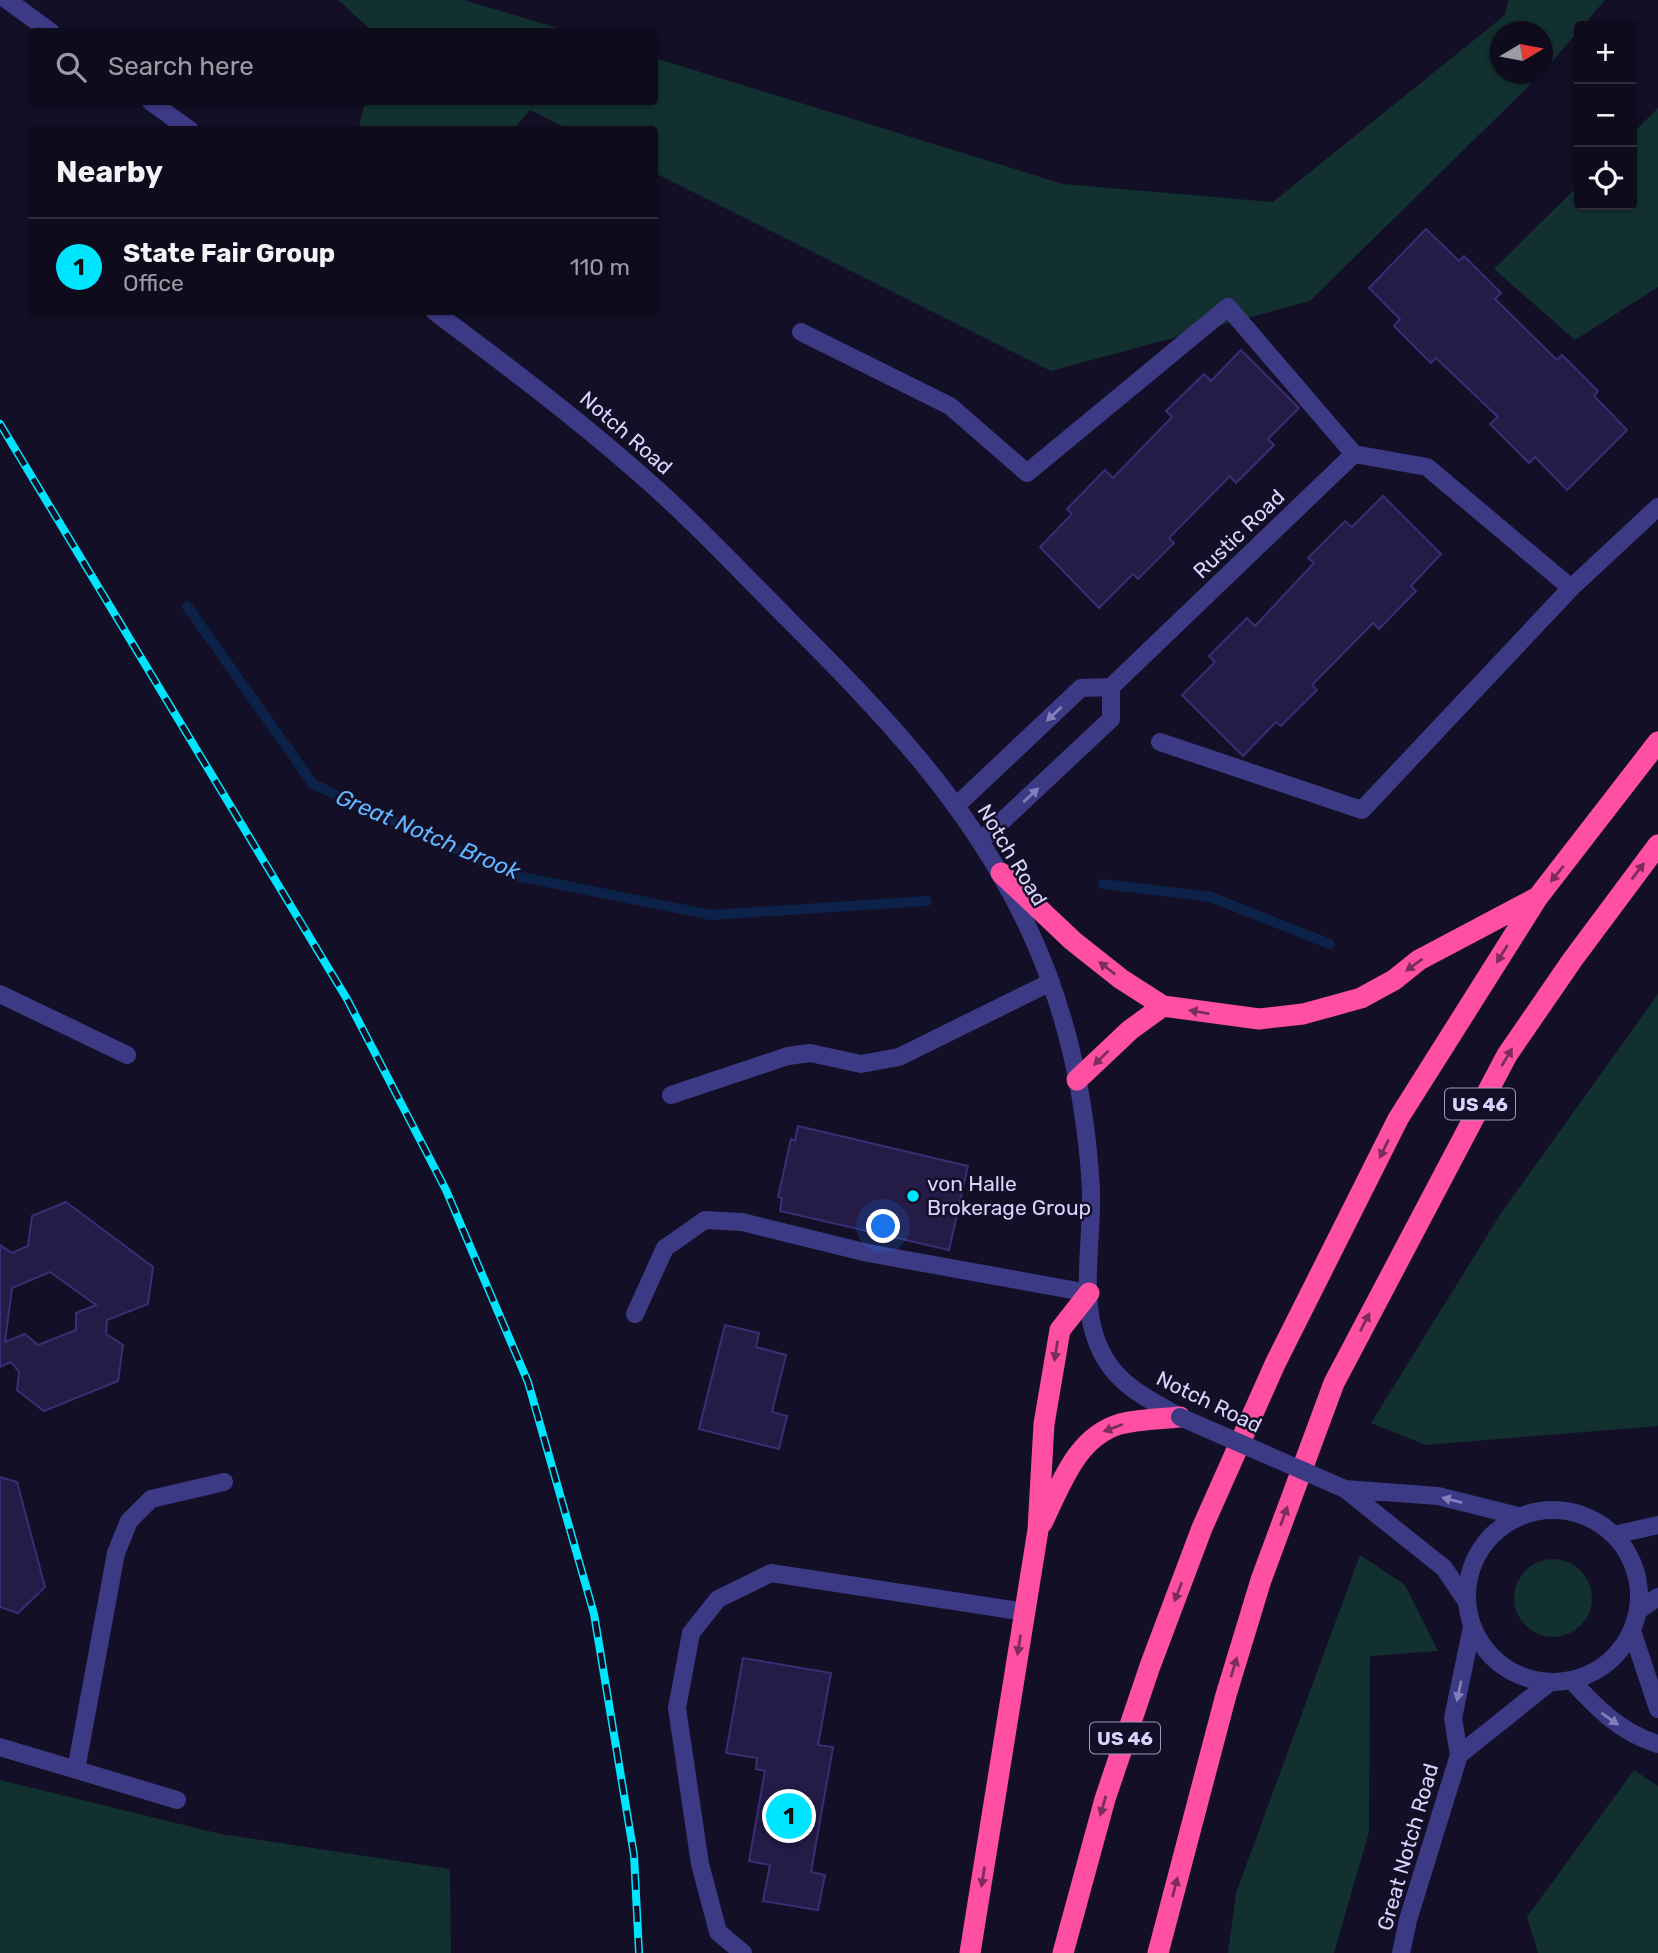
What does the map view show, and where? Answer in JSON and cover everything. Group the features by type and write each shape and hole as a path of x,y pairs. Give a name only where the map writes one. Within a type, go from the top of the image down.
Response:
{"highway":[{"name":"US 46","path":"1063,1953 1105,1799 1150,1666 1202,1528 1275,1364 1398,1119 1538,897 1658,742"},
{"name":"US 46","path":"1158,1953 1226,1695 1261,1580 1334,1383 1507,1055 1573,959 1658,845"},
{"path":"1001,873 1073,941 1121,979 1163,1006 1259,1018 1303,1014 1361,998 1394,980 1419,960 1538,897"},
{"path":"1077,1080 1130,1030 1163,1006"},
{"path":"970,1953 1038,1530 1044,1423 1060,1330 1089,1293"},
{"path":"1038,1530 1073,1461 1095,1435 1121,1424 1180,1417"}],"street":[{"path":"7,0 46,28"},
{"path":"154,105 184,126"},
{"path":"801,332 950,406 1027,473 1228,307 1354,454 1427,467 1571,588"},
{"name":"Notch Road","path":"439,315 565,410 637,471 858,689 907,741 981,841 1001,873 1028,927 1051,982 1077,1080 1091,1192 1089,1293 1094,1335 1115,1373 1133,1391 1180,1417 1345,1489 1416,1542 1444,1568 1467,1602"},
{"name":"Rustic Road","path":"1111,687 1354,454"},
{"path":"1160,742 1362,810 1571,588 1658,507"},
{"path":"956,806 1081,688 1111,687 1111,719 981,841"},
{"path":"671,1095 788,1056 810,1053 861,1063 898,1057 1051,982"},
{"path":"0,994 127,1055"},
{"path":"635,1314 665,1248 705,1220 742,1222 868,1253 1089,1293"},
{"path":"76,1770 116,1553 129,1521 152,1499 224,1482"},
{"name":"Notch Road","path":"1345,1489 1438,1496 1518,1516"},
{"path":"1538,1510 1570,1511 1599,1522 1614,1535 1630,1557 1639,1583 1639,1610 1632,1631 1609,1662 1593,1673 1572,1681 1549,1683 1525,1678 1502,1666 1485,1649 1472,1627 1467,1602 1468,1577 1486,1540 1518,1516 1538,1510"},
{"path":"1614,1535 1658,1525"},
{"path":"743,1953 718,1932 700,1864 677,1708 691,1633 718,1599 771,1573 1024,1612"},
{"path":"1639,1610 1658,1597"},
{"name":"Great Notch Road","path":"1401,1953 1408,1920 1459,1755 1453,1718 1472,1627"},
{"path":"1632,1631 1658,1709"},
{"path":"1572,1681 1604,1716 1643,1740 1658,1744"},
{"name":"Great Notch Road","path":"1459,1755 1549,1683"},
{"path":"0,1748 177,1800"}],"green space":[{"path":"338,0 464,0 557,28 369,28"},
{"path":"1508,0 1605,0 1587,21 1574,21 1574,36 1553,60 1553,21 1498,21 1505,15"},
{"path":"1490,27 1490,84 1531,84 1310,301 1051,371 658,174 658,126 562,126 530,110 517,126 359,126 364,105 658,105 658,59 1063,184 1273,202"},
{"path":"1658,108 1658,287 1575,340 1494,269 1574,190 1574,210 1637,210 1637,129"},
{"path":"1658,994 1658,1426 1426,1445 1371,1423 1501,1213"},
{"path":"1360,1555 1405,1585 1438,1651 1370,1656 1369,1832 1334,1953 1228,1953 1236,1893"},
{"path":"1545,1559 1561,1559 1575,1565 1586,1576 1592,1590 1592,1606 1586,1620 1575,1631 1561,1637 1545,1637 1531,1631 1520,1620 1514,1606 1514,1590 1520,1576 1531,1565"},
{"path":"1634,1770 1658,1786 1658,1953 1538,1953 1527,1917"},
{"path":"0,1780 221,1834 450,1869 451,1953 0,1953"}],"building":[{"path":"1426,229 1459,261 1464,256 1501,293 1495,299 1557,360 1562,355 1598,391 1594,396 1627,430 1567,490 1535,457 1529,463 1490,424 1498,417 1436,358 1431,363 1394,326 1400,319 1369,288"},
{"path":"1241,350 1299,408 1268,439 1274,445 1236,483 1230,476 1169,538 1174,543 1138,579 1133,574 1099,608 1040,547 1072,514 1067,509 1105,470 1113,478 1172,417 1166,411 1204,374 1211,381"},
{"path":"1383,496 1441,554 1411,586 1416,591 1379,629 1373,623 1312,685 1317,690 1281,726 1276,722 1243,756 1182,695 1215,662 1209,656 1247,618 1255,626 1314,563 1308,558 1345,521 1352,527"},
{"path":"798,1126 968,1166 949,1250 780,1211 782,1198 778,1197 791,1139 795,1141"},
{"path":"66,1202 153,1267 148,1304 107,1320 106,1334 123,1345 118,1381 44,1411 17,1390 19,1372 11,1362 0,1367 0,1245 12,1253 28,1246 32,1216","holes":["50,1272 96,1305 76,1313 76,1330 38,1345 25,1334 5,1342 12,1288"]},
{"path":"725,1325 759,1333 756,1347 786,1355 772,1412 787,1416 779,1449 699,1429"},
{"path":"0,1477 17,1482 45,1587 18,1613 0,1607"},
{"path":"743,1658 831,1673 818,1745 833,1747 811,1872 825,1875 818,1910 763,1901 770,1865 749,1861 765,1771 756,1769 757,1758 726,1753"}],"waterway":[{"name":"Great Notch Brook","path":"187,606 313,784 512,875 711,915 927,901"},
{"name":"Great Notch Brook","path":"1103,884 1211,897 1330,944"}],"railway":[{"path":"0,424 347,999 446,1190 528,1382 594,1614 634,1855 639,1953"}],"place":[{"name":"von Halle Brokerage Group","path":"913,1196"},
{"name":"State Fair Group","path":"789,1816"}]}
